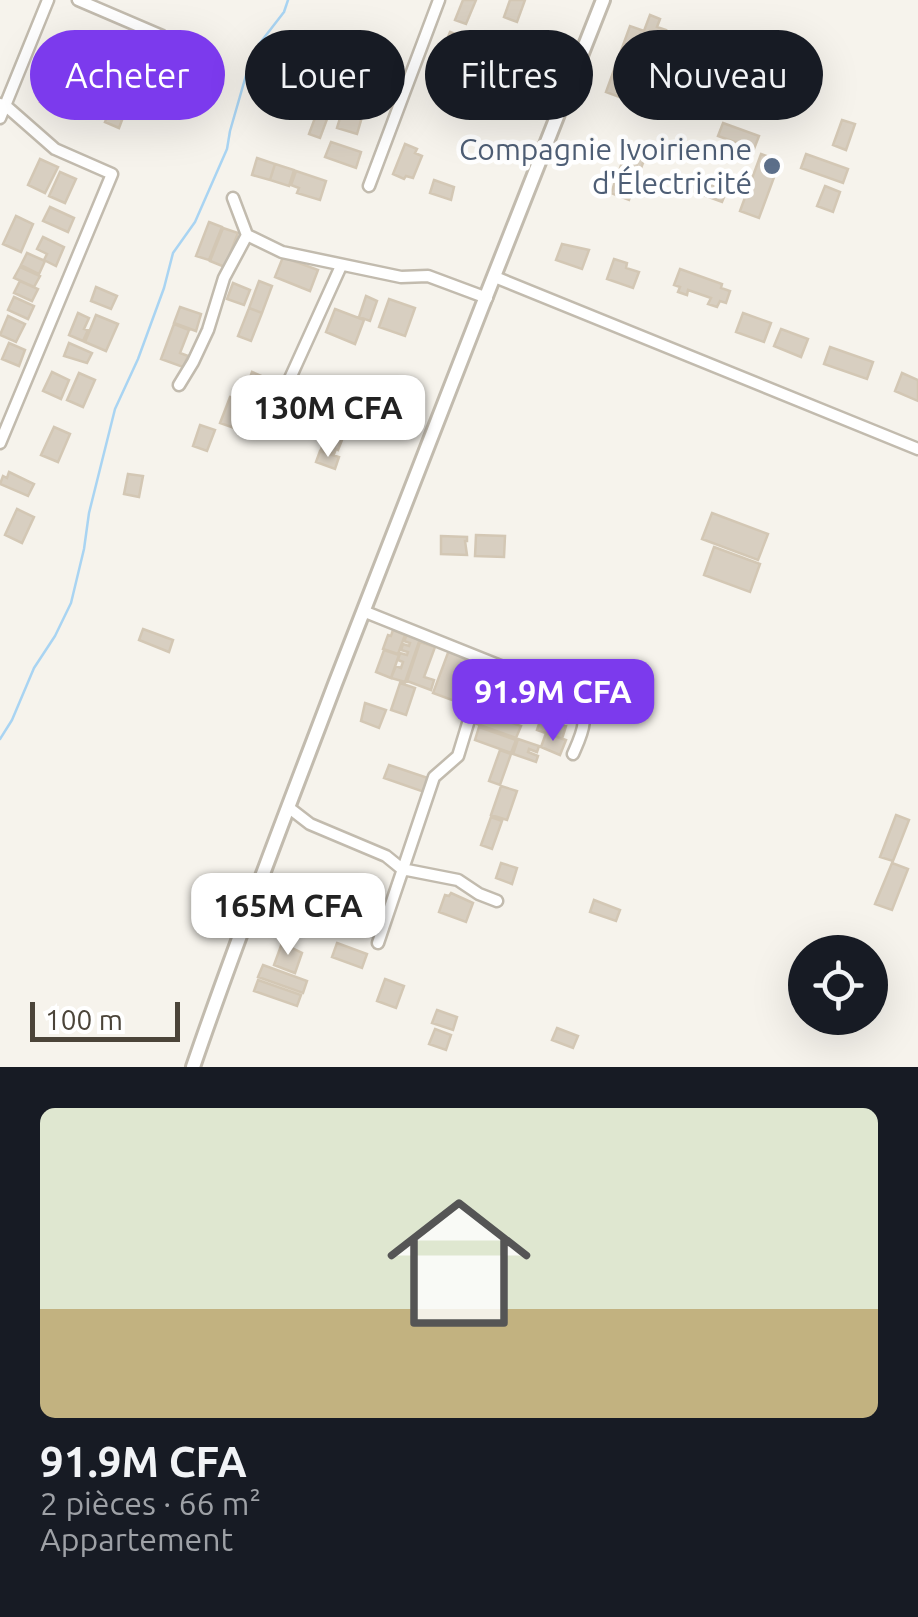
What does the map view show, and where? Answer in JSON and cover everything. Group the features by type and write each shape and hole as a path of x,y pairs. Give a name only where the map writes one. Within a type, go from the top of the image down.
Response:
{"street":[{"path":"0,118 48,0"},
{"path":"78,0 148,30"},
{"path":"369,186 439,0"},
{"path":"193,1067 288,806 447,392 603,0"},
{"path":"0,443 112,174 55,149 3,105"},
{"path":"233,198 247,236 282,252 401,277 428,276 487,298"},
{"path":"180,385 208,330 224,278 247,236"},
{"path":"277,406 341,266"},
{"path":"495,277 918,449"},
{"path":"364,611 575,696 583,708 585,723 573,754"},
{"path":"378,944 434,777 458,756 487,661"},
{"path":"288,806 310,824 386,856 402,869 458,880 496,901"}],"building":[{"path":"463,0 476,0 466,24 455,20"},
{"path":"510,0 525,0 517,22 504,17"},
{"path":"650,15 660,19 657,27 666,30 644,30"},
{"path":"613,73 613,95 606,92"},
{"path":"106,120 122,120 119,128"},
{"path":"314,120 327,120 320,138 309,134"},
{"path":"339,120 361,120 357,134 337,128"},
{"path":"842,120 855,124 846,150 833,145"},
{"path":"723,123 759,136 754,149 718,136"},
{"path":"331,142 361,152 356,168 325,157"},
{"path":"405,144 422,156 413,178 404,179 393,174"},
{"path":"627,149 646,155 629,200 611,193"},
{"path":"761,154 780,161 759,218 740,211"},
{"path":"806,154 848,169 843,183 801,168"},
{"path":"257,158 275,164 270,180 252,175"},
{"path":"40,159 58,167 45,193 28,185"},
{"path":"275,164 294,170 289,186 270,180"},
{"path":"296,171 326,181 320,200 297,193 299,188 291,185"},
{"path":"60,172 76,179 65,203 49,196"},
{"path":"688,176 727,190 722,202 684,188"},
{"path":"434,180 454,187 451,200 430,193"},
{"path":"825,186 840,192 833,212 817,206"},
{"path":"50,207 74,218 68,232 43,221"},
{"path":"16,216 33,224 21,252 3,244"},
{"path":"209,222 222,227 209,260 196,256"},
{"path":"223,228 238,233 225,267 210,261"},
{"path":"43,237 64,247 56,266 44,260 47,254 37,249"},
{"path":"562,244 589,250 582,269 556,260"},
{"path":"27,253 45,261 39,274 21,265"},
{"path":"283,257 318,270 310,291 275,277"},
{"path":"614,259 639,272 633,288 607,279"},
{"path":"20,267 40,276 34,287 14,278"},
{"path":"680,269 722,284 721,288 730,291 726,303 720,301 717,307 708,304 711,298 688,290 687,295 678,292 680,287 674,285"},
{"path":"20,281 38,289 32,301 14,293"},
{"path":"259,281 272,286 262,313 249,308"},
{"path":"233,283 250,290 244,305 227,299"},
{"path":"96,287 117,296 111,309 91,301"},
{"path":"366,296 377,301 370,321 359,317"},
{"path":"14,297 34,306 28,319 8,310"},
{"path":"389,299 415,308 405,336 379,327"},
{"path":"180,307 201,314 196,331 174,323"},
{"path":"249,308 262,313 251,341 238,336"},
{"path":"335,309 364,320 355,344 326,332"},
{"path":"78,313 89,318 83,341 69,335"},
{"path":"743,313 771,323 764,342 736,332"},
{"path":"96,315 118,324 106,351 85,342"},
{"path":"8,316 25,324 16,342 0,335"},
{"path":"174,324 189,330 180,353 188,356 183,367 161,359"},
{"path":"781,329 808,339 801,357 774,346"},
{"path":"9,343 25,350 19,366 2,359"},
{"path":"69,343 92,353 87,363 64,356"},
{"path":"830,347 873,362 867,379 824,364"},
{"path":"52,372 69,380 61,399 43,391"},
{"path":"252,372 273,381 266,400 245,392"},
{"path":"79,373 95,380 83,407 67,400"},
{"path":"902,373 918,380 918,401 895,391"},
{"path":"230,397 244,402 234,428 220,423"},
{"path":"200,425 215,430 207,451 193,446"},
{"path":"54,427 70,434 58,462 41,455"},
{"path":"326,434 342,440 334,454 321,450"},
{"path":"320,451 339,457 335,469 316,462"},
{"path":"9,472 34,484 28,496 0,484"},
{"path":"128,474 143,476 139,497 124,494"},
{"path":"17,509 34,517 22,543 5,535"},
{"path":"712,513 768,534 758,560 702,539"},
{"path":"476,535 505,536 504,557 475,556"},
{"path":"441,536 467,537 467,555 441,554"},
{"path":"714,547 760,564 750,592 704,575"},
{"path":"143,629 173,640 169,652 139,640"},
{"path":"393,630 405,635 398,654 383,649"},
{"path":"407,635 420,639 405,682 391,678 396,666 401,668 400,653 407,655 401,650 403,644 409,646 404,641"},
{"path":"420,642 435,647 424,677 434,680 431,690 407,681"},
{"path":"384,650 399,655 391,678 376,672"},
{"path":"449,650 476,660 460,703 433,693"},
{"path":"500,669 513,674 507,694 488,688 493,674 497,676"},
{"path":"400,683 415,688 406,715 391,710"},
{"path":"365,703 386,710 379,728 361,721"},
{"path":"481,712 521,726 516,738 477,724"},
{"path":"546,715 564,721 562,739 537,730"},
{"path":"479,727 516,740 511,753 475,740"},
{"path":"546,733 566,740 560,755 541,747"},
{"path":"518,739 539,746 537,752 528,752 538,756 536,762 513,754"},
{"path":"500,750 511,754 500,785 489,781"},
{"path":"389,765 431,779 427,793 384,778"},
{"path":"501,786 517,791 507,820 491,815"},
{"path":"896,815 909,820 893,861 880,857"},
{"path":"491,817 502,821 492,849 481,845"},
{"path":"501,863 517,868 512,884 496,878"},
{"path":"892,863 908,869 892,910 875,904"},
{"path":"451,893 473,903 466,922 439,912 445,895"},
{"path":"594,900 620,910 616,921 590,912"},
{"path":"282,943 302,953 295,973 274,965"},
{"path":"337,943 367,954 362,968 332,957"},
{"path":"263,965 307,981 303,993 258,977"},
{"path":"385,979 404,986 396,1008 377,1001"},
{"path":"258,980 301,995 297,1006 254,991"},
{"path":"437,1010 457,1017 453,1030 432,1023"},
{"path":"557,1028 578,1036 573,1048 552,1040"},
{"path":"435,1029 451,1035 446,1050 429,1044"}],"waterway":[{"path":"0,739 71,603 115,409 138,359 173,253 195,222 227,149 251,58 284,12 288,0"}],"place":[{"name":"Compagnie Ivoirienne d'Électricité","path":"772,166"}]}
